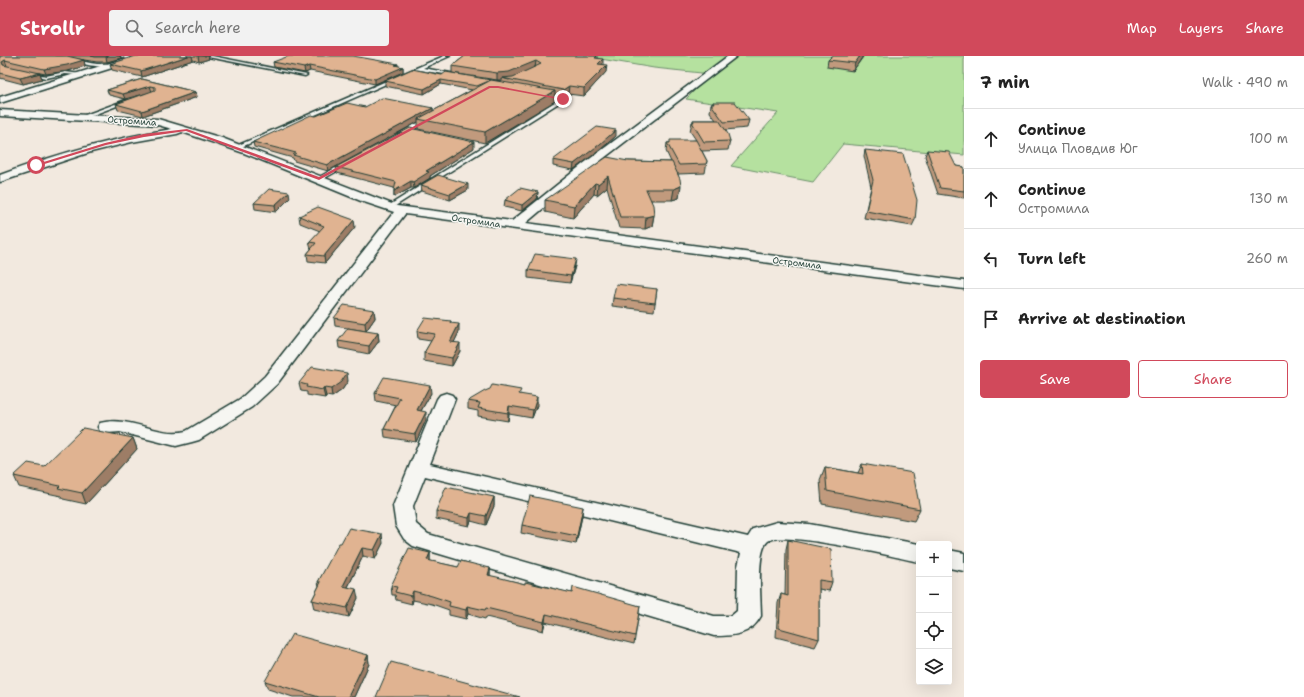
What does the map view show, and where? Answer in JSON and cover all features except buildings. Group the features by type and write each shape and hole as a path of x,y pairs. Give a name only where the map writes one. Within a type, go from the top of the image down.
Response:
{"street":[{"path":"0,100 79,74 141,56"},
{"path":"514,226 587,166 733,56"},
{"name":"Остромила","path":"0,113 158,122 187,130 237,148 319,179 373,202 396,209 514,226 964,285"},
{"path":"0,179 36,165 105,144 144,135 187,130"},
{"path":"107,427 120,426 176,440 192,436 246,403 271,380 396,209"},
{"path":"446,399 403,506 404,522 410,533 421,540 714,626 735,626 749,616 749,566 753,547 761,535 777,530 810,532 916,552"},
{"path":"419,468 753,547"},
{"path":"952,560 964,562"}],"lane":[{"path":"58,56 95,65 110,65"},
{"path":"121,56 132,59"},
{"path":"205,56 305,75"},
{"path":"237,148 448,56"},
{"path":"418,69 461,76"},
{"path":"20,71 46,77 65,73 79,74"},
{"path":"396,209 486,147 563,99 537,94"},
{"path":"80,118 99,110 134,100"},
{"path":"395,138 436,116"},
{"path":"408,130 416,132"},
{"path":"479,145 486,147"},
{"path":"319,179 353,160"}],"green space":[{"path":"583,56 964,56 964,155 843,144 813,182 731,166 778,113 686,99 711,74 654,68"}],"route":[{"path":"36,165 105,144 144,135 187,130 319,179 490,87 498,87 563,99"}]}
